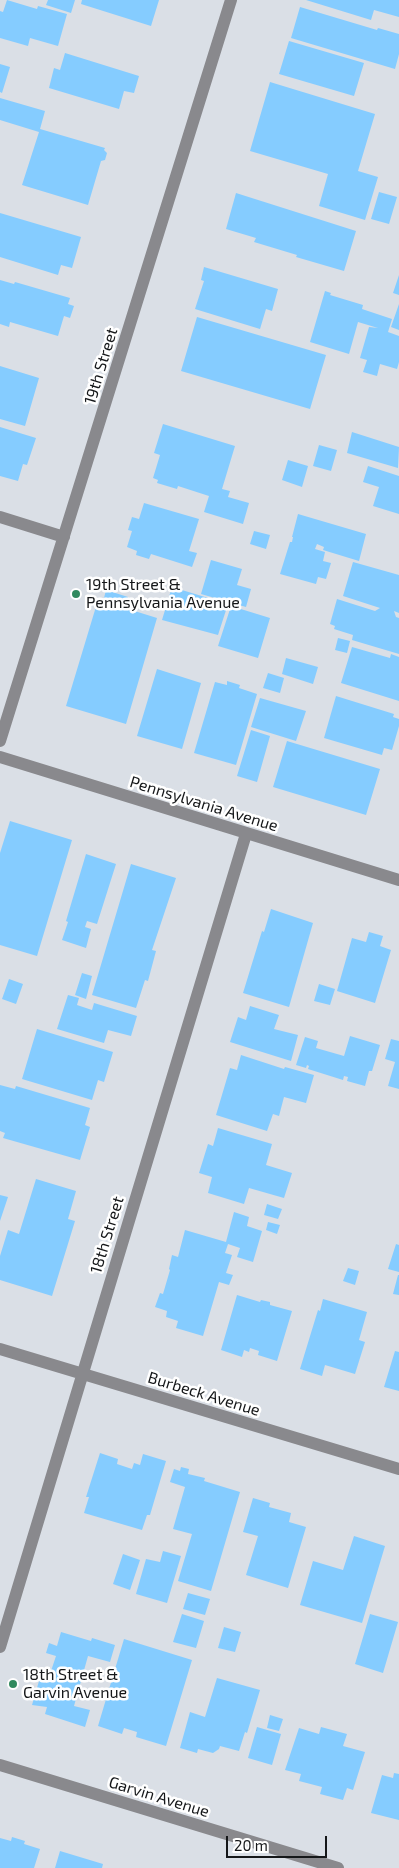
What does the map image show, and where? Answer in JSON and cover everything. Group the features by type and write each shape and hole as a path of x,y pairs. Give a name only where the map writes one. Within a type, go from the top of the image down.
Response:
{"street":[{"name":"19th Street","path":"0,741 231,0"},
{"path":"0,517 64,537"},
{"name":"Pennsylvania Avenue","path":"0,757 399,880"},
{"name":"18th Street","path":"0,1647 246,834"},
{"name":"Burbeck Avenue","path":"0,1349 399,1469"},
{"name":"Garvin Avenue","path":"0,1765 338,1868"}],"building":[{"path":"7,0 37,9 38,6 67,14 58,46 30,38 28,46 0,38 0,11 3,12"},
{"path":"48,0 75,0 71,13 46,5"},
{"path":"82,0 159,0 151,26 81,4"},
{"path":"306,0 399,0 399,17 374,10 371,20"},
{"path":"300,7 377,30 378,28 399,34 399,54 395,69 291,38"},
{"path":"289,41 364,63 354,96 279,74"},
{"path":"65,53 139,76 134,93 124,91 119,109 49,88 54,68 60,70"},
{"path":"0,64 10,67 2,93 0,92"},
{"path":"270,82 375,114 358,171 378,177 365,220 319,206 328,174 250,151"},
{"path":"0,98 45,111 40,129 105,148 104,150 107,153 105,160 101,161 88,205 22,185 39,132 0,120"},
{"path":"379,192 397,197 389,224 371,219"},
{"path":"236,193 356,231 344,271 296,257 297,255 254,242 256,238 226,229"},
{"path":"0,213 81,237 72,268 61,265 58,275 0,257"},
{"path":"204,267 278,289 272,311 266,309 260,329 195,309 204,281 201,280"},
{"path":"399,275 399,295 393,293"},
{"path":"0,280 14,284 15,282 70,298 68,304 74,306 70,318 64,316 58,336 10,322 9,327 0,324"},
{"path":"325,291 331,293 330,295 363,305 362,309 392,319 388,332 399,336 399,362 397,369 380,364 377,376 363,372 367,360 360,358 369,327 378,328 358,322 349,354 310,342"},
{"path":"399,304 399,330 391,327"},
{"path":"197,317 326,355 310,409 181,371"},
{"path":"0,366 39,378 25,426 0,419"},
{"path":"163,424 235,446 222,489 230,491 228,497 249,503 243,524 204,512 209,496 178,486 177,489 157,483 158,480 153,478 160,455 154,453"},
{"path":"0,427 36,438 27,465 23,464 18,481 0,476"},
{"path":"352,432 399,447 398,468 347,453"},
{"path":"319,445 337,450 331,471 313,466"},
{"path":"288,460 308,466 302,487 282,480"},
{"path":"368,466 399,476 399,514 373,506 379,487 363,482"},
{"path":"144,503 199,519 189,551 197,553 192,567 151,554 149,559 136,555 137,551 127,547 132,531 128,530 132,517 139,519"},
{"path":"298,514 366,534 359,561 323,550 324,547 317,544 315,549 325,552 323,561 331,563 326,579 318,577 316,584 280,574 290,542 292,542"},
{"path":"254,531 270,535 266,549 250,544"},
{"path":"211,560 242,569 237,585 251,589 246,607 201,594"},
{"path":"353,562 399,575 399,613 394,611 396,617 399,618 399,654 352,640 353,635 334,629 335,626 330,624 337,599 375,611 380,608 343,596"},
{"path":"172,587 228,604 218,635 162,620"},
{"path":"106,590 128,597 125,608 157,618 126,724 66,706 98,600 103,602"},
{"path":"231,606 270,618 258,658 218,646"},
{"path":"338,638 350,641 347,653 335,650"},
{"path":"352,647 390,658 391,654 399,657 399,701 341,683"},
{"path":"286,658 318,667 313,684 282,674"},
{"path":"157,669 201,683 182,749 137,736"},
{"path":"268,673 284,678 280,693 263,688"},
{"path":"227,681 240,685 239,688 257,694 236,765 194,753 215,682 227,685"},
{"path":"336,696 394,714 393,717 399,719 399,726 392,750 384,748 382,755 324,738"},
{"path":"260,698 306,711 296,741 251,727"},
{"path":"251,730 270,736 257,782 237,776"},
{"path":"287,741 380,769 366,815 273,787"},
{"path":"10,821 72,840 37,956 0,945 0,853"},
{"path":"86,854 116,864 97,924 87,921 85,927 91,929 86,948 62,940"},
{"path":"131,864 176,878 152,950 156,951 148,981 145,980 136,1008 92,995"},
{"path":"271,909 313,923 289,1007 243,993 262,931 264,932"},
{"path":"369,932 383,936 380,946 391,950 375,1003 337,991 352,938 366,942"},
{"path":"82,973 92,976 86,999 75,995"},
{"path":"9,979 23,984 16,1004 2,999"},
{"path":"319,984 335,989 330,1005 314,1001"},
{"path":"68,995 79,998 77,1005 92,1010 94,1003 137,1016 131,1036 108,1030 104,1043 57,1029"},
{"path":"250,1006 279,1015 274,1029 298,1035 291,1061 230,1042 238,1017 246,1020"},
{"path":"37,1029 113,1052 104,1082 98,1080 92,1100 22,1079"},
{"path":"350,1036 380,1045 365,1086 347,1081 348,1077 344,1076 343,1080 308,1069 309,1066 307,1065 306,1068 296,1065 305,1037 318,1041 316,1048 344,1056"},
{"path":"391,1039 399,1041 399,1089 388,1086 395,1062 385,1059"},
{"path":"241,1055 284,1069 285,1067 314,1075 306,1103 284,1097 279,1116 273,1114 267,1131 216,1115 230,1068 237,1070"},
{"path":"0,1085 15,1089 16,1086 90,1108 85,1125 90,1127 80,1160 3,1138 5,1133 0,1131"},
{"path":"218,1128 272,1144 266,1165 292,1173 284,1198 249,1188 244,1204 208,1193 212,1177 199,1173 208,1144 213,1146"},
{"path":"36,1179 76,1191 68,1219 75,1221 52,1296 0,1280 0,1256 8,1230 19,1234"},
{"path":"0,1195 8,1197 0,1221"},
{"path":"267,1204 282,1209 278,1219 264,1215"},
{"path":"234,1212 249,1217 247,1226 262,1231 253,1262 237,1257 240,1248 228,1244 225,1253 232,1255 226,1273 233,1275 229,1285 219,1282 203,1336 176,1328 178,1321 166,1317 167,1311 155,1307 160,1293 163,1294 172,1255 178,1257 185,1230 226,1242"},
{"path":"268,1222 280,1225 277,1234 266,1230"},
{"path":"396,1244 399,1245 399,1272 388,1269"},
{"path":"348,1268 359,1271 355,1285 343,1281"},
{"path":"399,1275 399,1295 393,1294"},
{"path":"237,1295 260,1302 261,1300 270,1302 270,1305 292,1311 277,1361 258,1355 259,1351 250,1348 249,1352 244,1350 242,1357 221,1350"},
{"path":"323,1299 367,1312 359,1340 365,1342 355,1374 325,1365 322,1376 300,1369"},
{"path":"395,1351 399,1352 399,1391 384,1387"},
{"path":"100,1453 118,1459 117,1464 132,1469 134,1463 140,1465 143,1454 166,1461 150,1515 147,1515 142,1530 84,1513 89,1497 86,1497"},
{"path":"181,1467 189,1469 188,1474 205,1478 204,1481 240,1492 211,1591 178,1581 192,1534 173,1529 185,1487 170,1482 174,1469 180,1471"},
{"path":"253,1498 270,1503 269,1507 291,1513 289,1522 306,1527 288,1588 246,1575 258,1536 243,1532"},
{"path":"354,1536 385,1546 362,1623 300,1605 313,1561 343,1570"},
{"path":"163,1551 181,1556 167,1603 136,1594 146,1559 160,1562"},
{"path":"123,1554 140,1560 130,1590 113,1584"},
{"path":"188,1593 210,1599 205,1615 183,1609"},
{"path":"182,1614 204,1621 196,1648 173,1642"},
{"path":"370,1614 398,1622 383,1673 355,1664"},
{"path":"224,1627 241,1632 235,1652 218,1648"},
{"path":"61,1632 91,1641 92,1638 115,1645 110,1662 88,1656 74,1706 90,1710 85,1727 45,1714 47,1707 32,1705 39,1681 47,1683 56,1656 46,1653 49,1643 57,1646"},
{"path":"124,1639 192,1660 166,1746 136,1737 137,1732 124,1728 122,1734 98,1726"},
{"path":"217,1678 260,1690 247,1733 245,1732 239,1751 220,1746 213,1753 198,1749 197,1753 180,1748 190,1712 205,1717"},
{"path":"270,1715 283,1719 279,1731 267,1728"},
{"path":"257,1727 281,1734 272,1765 248,1758"},
{"path":"321,1727 347,1734 343,1746 365,1752 353,1790 347,1788 343,1800 320,1794 322,1787 299,1781 301,1774 285,1770 299,1728 319,1734"},
{"path":"394,1773 399,1774 399,1820 371,1813 382,1775 393,1778"},
{"path":"12,1837 25,1841 24,1844 40,1849 34,1868 0,1868 0,1838 11,1841"},
{"path":"60,1851 103,1864 102,1868 55,1868"}],"place":[{"name":"19th Street & Pennsylvania Avenue","path":"76,594"},
{"name":"18th Street & Garvin Avenue","path":"13,1684"}]}
